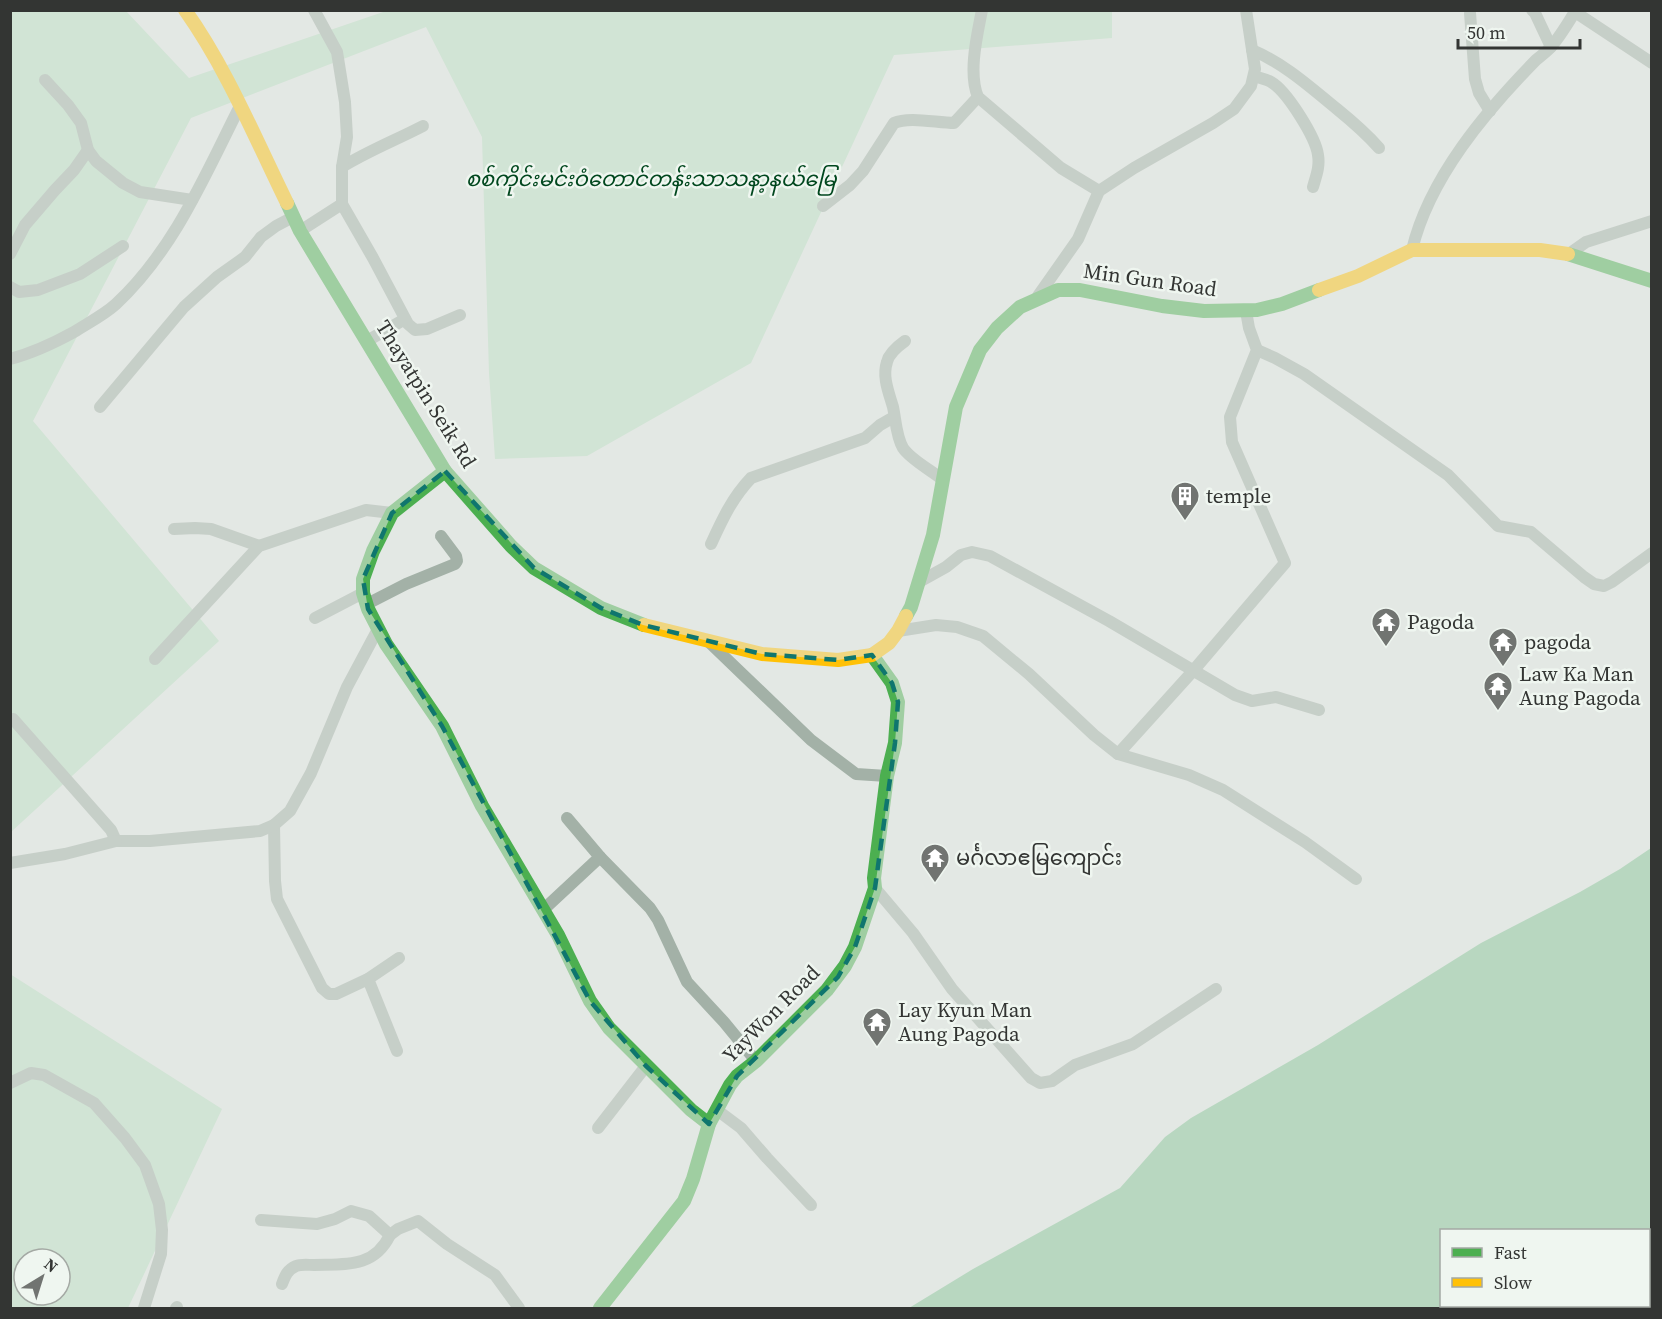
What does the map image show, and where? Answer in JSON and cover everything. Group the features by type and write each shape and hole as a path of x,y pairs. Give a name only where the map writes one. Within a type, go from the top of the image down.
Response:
{"street":[{"name":"Thayatpin Seik Rd","path":"185,10 204,37 240,106 300,231 446,471 511,546 534,568 601,608 644,624 709,642 762,654 806,658 838,660 872,655"},
{"path":"314,10 337,52 345,102 347,137 342,167 342,204 408,324 415,330 427,329 460,315"},
{"path":"982,10 976,42 973,85 978,97 1061,168 1099,191"},
{"path":"1036,299 1078,239 1099,191 1234,109 1251,87 1255,69 1246,10"},
{"path":"1532,10 1551,47"},
{"path":"1412,250 1417,230 1449,166 1490,111 1551,47 1576,11 1652,63"},
{"path":"1470,13 1475,79 1479,93 1490,111"},
{"path":"1252,50 1281,64 1310,86 1365,131 1379,148"},
{"path":"1254,76 1271,82 1283,93 1315,142 1319,168 1313,187"},
{"path":"45,80 81,123 88,150 96,161 123,183 140,192 192,200"},
{"path":"823,206 850,185 863,171 894,123 915,121 954,123 978,97"},
{"path":"10,359 55,343 115,306 163,250 192,200 240,106"},
{"path":"342,167 364,153 384,146 423,126"},
{"path":"10,254 26,225 74,170 88,150"},
{"path":"300,231 342,204"},
{"path":"100,407 184,307 217,277 244,257 261,237 293,217"},
{"path":"1569,254 1586,242 1652,221"},
{"path":"10,286 19,292 38,290 80,274 123,246"},
{"name":"Min Gun Road","path":"872,655 889,643 911,606 933,536 956,407 980,350 997,328 1020,307 1036,299 1059,290 1080,290 1162,306 1204,310 1257,310 1282,304 1358,276 1412,250 1540,250 1569,254 1618,272 1652,281"},
{"path":"1118,754 1193,671 1285,563 1232,441 1230,417 1257,350 1246,311"},
{"path":"367,341 405,319"},
{"path":"905,341 894,349 886,361 886,385 894,417 903,447 911,457 943,480"},
{"path":"1257,350 1304,374 1448,475 1498,526 1531,532 1594,585 1604,586 1612,582 1652,553"},
{"path":"711,544 726,510 739,490 751,478 865,438 894,417"},
{"path":"446,471 392,513 373,551 363,579 365,598 387,644 442,726 482,806 558,935 590,1001 609,1028 691,1110 709,1124"},
{"path":"155,659 259,546 366,510 392,513"},
{"path":"174,530 211,529 259,546"},
{"path":"315,618 455,564 456,556 441,536"},
{"path":"919,582 946,567 961,555 972,552 990,556 1109,621 1235,695 1252,701 1276,697 1319,710"},
{"path":"898,631 936,625 957,627 984,636 1118,754 1189,775 1223,790 1305,842 1356,879"},
{"path":"10,863 64,854 116,841 150,841 260,831 274,825 290,811 311,773 347,687 378,629"},
{"path":"709,642 811,740 856,774 887,777"},
{"name":"YayWon Road","path":"600,1308 684,1201 709,1124 730,1084 827,990 838,977 855,947 875,888 874,878 887,777 895,743 898,702 892,682 872,655"},
{"path":"13,718 111,830 116,841"},
{"path":"567,818 600,857 650,908 687,982 756,1060"},
{"path":"274,825 277,899 322,988 329,994 336,994 368,979 399,958"},
{"path":"543,910 600,857"},
{"path":"875,888 913,933 952,989 1031,1078 1040,1083 1052,1081 1075,1065 1133,1044 1216,989"},
{"path":"368,979 397,1051"},
{"path":"598,1128 646,1066"},
{"path":"10,1083 31,1073 44,1076 94,1103 125,1138 145,1166 159,1204 162,1230 161,1254 144,1308"},
{"path":"717,1110 741,1128 811,1205"},
{"path":"261,1220 317,1224 351,1211 369,1216 390,1235"},
{"path":"282,1284 286,1272 297,1265 342,1264 370,1259 382,1248 390,1235 418,1221 447,1244 495,1275 519,1308"}],"highlighted area":[{"path":"445,471 534,568 601,608 643,625 762,654 838,660 872,655 892,683 898,702 895,743 875,888 855,947 838,977 737,1076 709,1124 646,1066 590,1001 442,726 368,609 363,579 392,513"}],"green space":[{"name":"စစ်ကိုင်းမင်းဝံတောင်တန်းသာသနာ့နယ်မြေ","path":"11,11 126,11 189,78 386,11 1112,11 1112,38 894,55 751,363 587,456 495,459 489,373 482,137 426,27 191,118 33,421 219,641 11,832"},
{"path":"10,974 222,1109 128,1308 11,1308"}],"shaded area":[{"path":"1651,848 1651,1308 909,1308 973,1269 1120,1188 1165,1137 1191,1118 1318,1045 1481,943 1580,892"}],"traffic: fast":[{"path":"287,203 300,231 445,471 511,546 534,568 601,608 644,625"},
{"path":"1568,254 1652,281"},
{"path":"906,616 911,607 933,535 956,407 980,350 997,328 1020,307 1058,290 1080,290 1162,306 1204,311 1257,310 1282,304 1319,290"},
{"path":"445,471 392,513 373,551 363,579 363,593 368,609 386,644 442,726 482,806 558,935 590,1001 609,1028 691,1110 709,1124"},
{"path":"600,1308 684,1201 709,1124 730,1085 827,990 845,966 855,947 875,888 874,878 887,776 895,743 898,702 892,683 872,655"}],"traffic: slow":[{"path":"185,10 227,80 287,203"},
{"path":"1319,290 1358,276 1412,250 1540,250 1568,254"},
{"path":"644,625 762,654 838,660 872,655 889,643 906,616"}],"place":[{"name":"temple","path":"1185,522"},
{"name":"Pagoda","path":"1386,648"},
{"name":"pagoda","path":"1503,668"},
{"name":"Law Ka Man Aung Pagoda","path":"1498,712"},
{"name":"မင်္ဂလာဧမြကျောင်း","path":"935,884"},
{"name":"Lay Kyun Man Aung Pagoda","path":"877,1048"}]}
